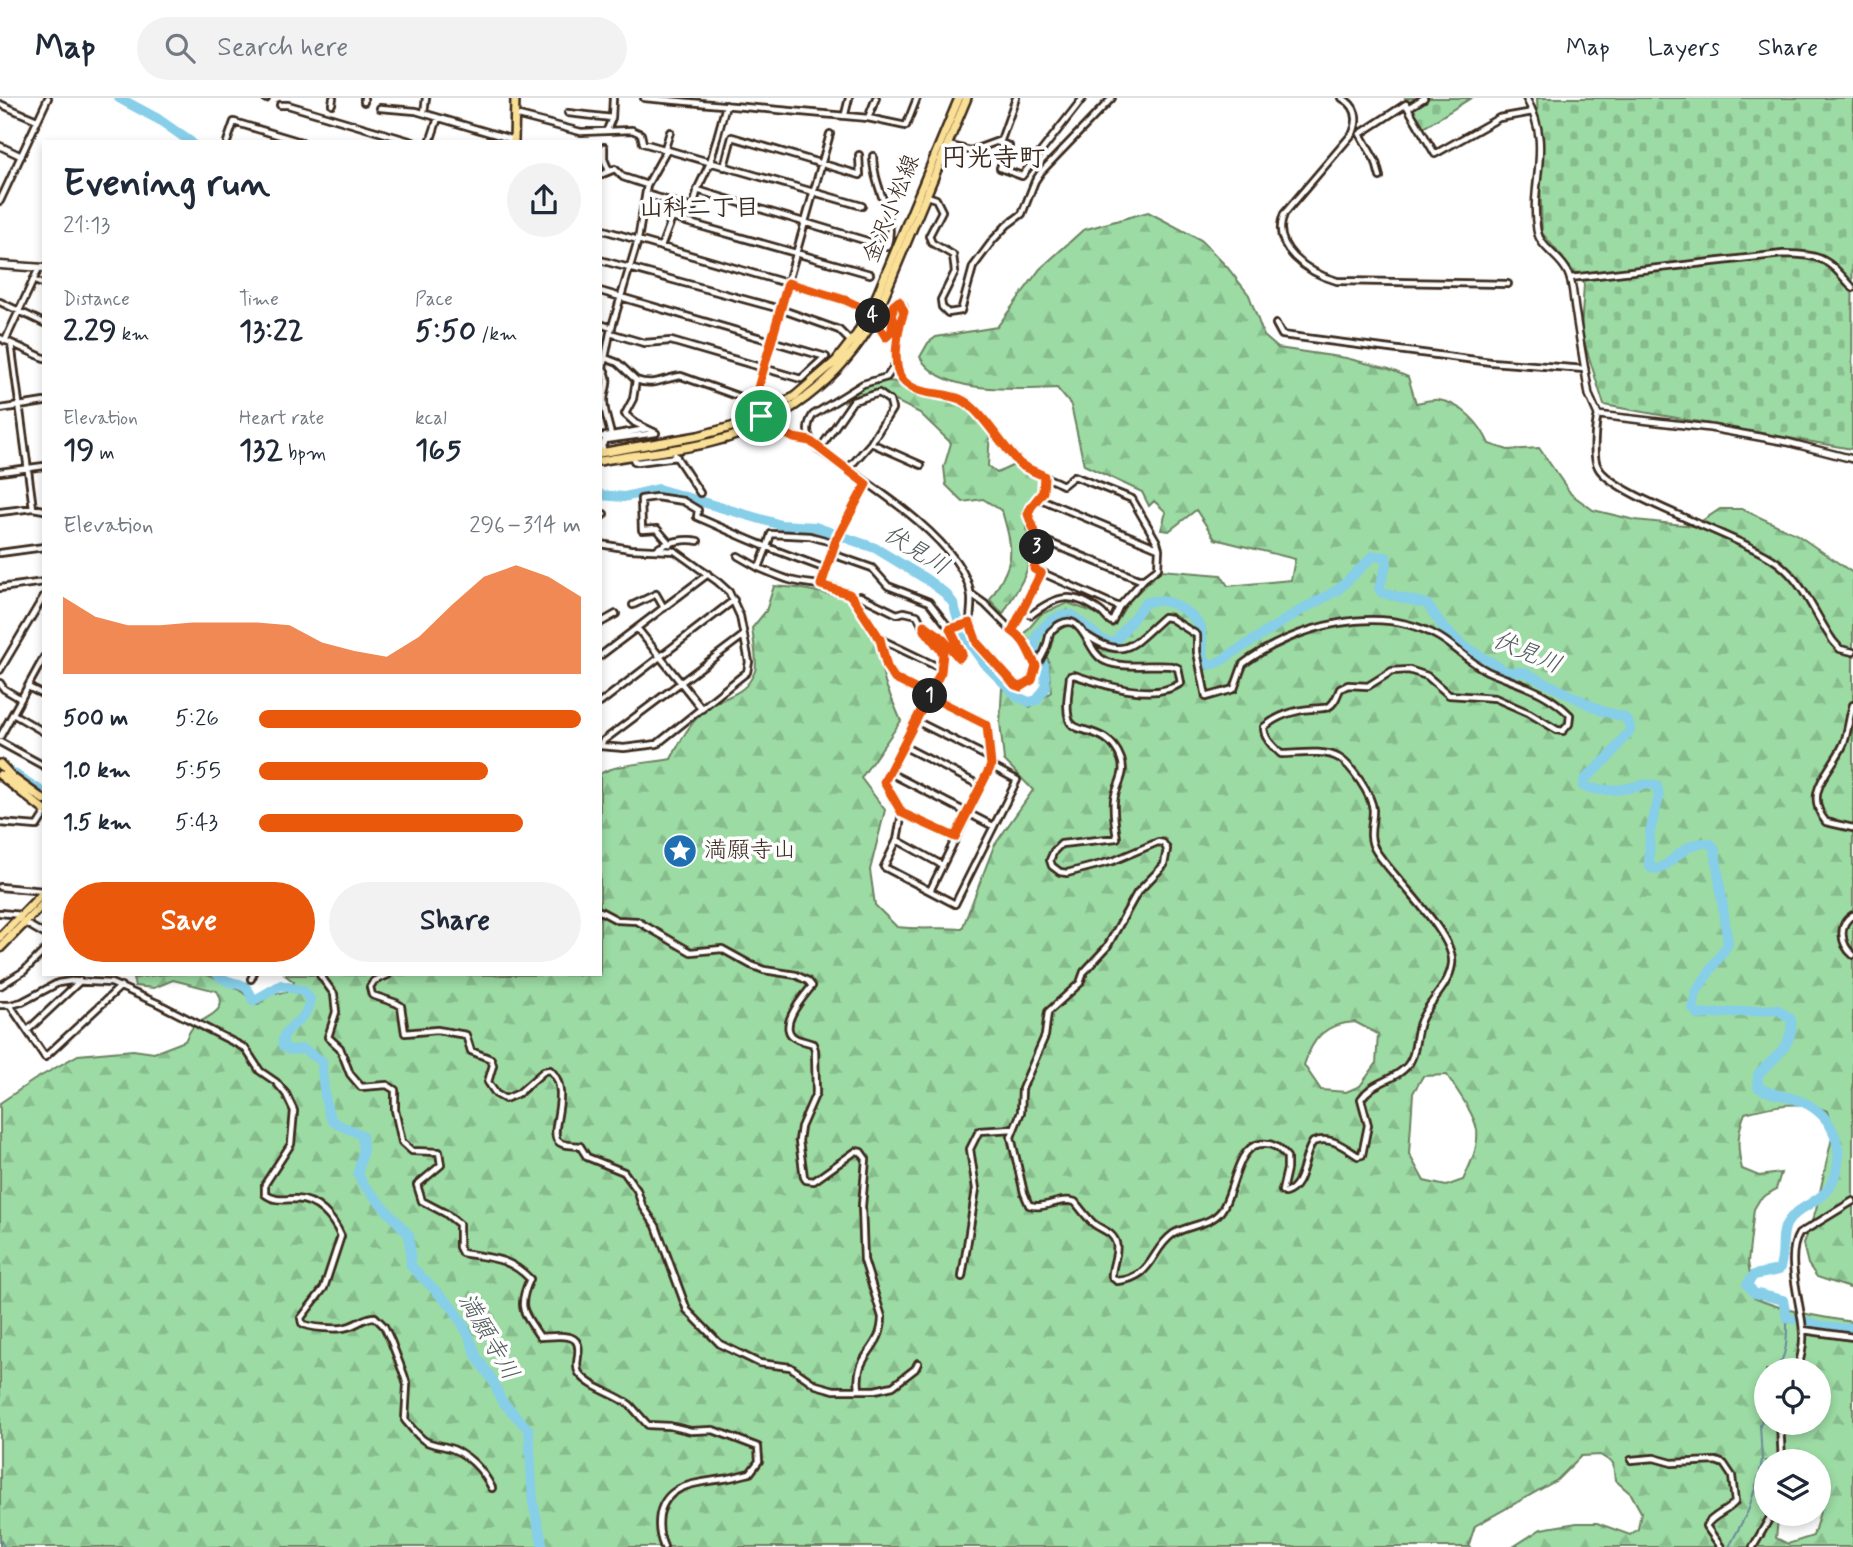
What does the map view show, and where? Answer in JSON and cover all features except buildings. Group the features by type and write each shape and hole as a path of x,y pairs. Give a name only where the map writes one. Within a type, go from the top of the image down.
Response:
{"main road":[{"name":"金沢小松線","path":"602,453 698,436 764,419 816,380 851,343 869,311 959,98"},
{"name":"金沢小松線","path":"602,461 713,442 793,408 830,379 857,348 875,318 967,98"},
{"path":"514,100 514,140"},
{"path":"0,265 41,268"},
{"path":"0,764 13,778 42,799"},
{"path":"0,775 42,811"},
{"path":"0,948 42,895"},
{"path":"0,937 42,905"}],"street":[{"path":"0,201 48,98"},
{"path":"424,113 426,98"},
{"path":"607,130 612,118 614,98"},
{"path":"644,98 717,101 726,105 845,114 906,126 918,98"},
{"path":"845,114 849,98"},
{"path":"868,118 876,98"},
{"path":"948,145 971,151 1001,140 1016,98"},
{"path":"997,142 1009,146 1000,168 1022,176 1083,98"},
{"path":"927,195 936,199 942,211 929,236 932,243 953,256 955,272 941,300 942,307 948,313 961,311 973,267 1000,232 1022,214 1041,172 1112,98"},
{"path":"1342,98 1355,110 1357,120 1353,133 1284,214 1280,225 1284,245 1297,259 1323,277 1337,281 1508,284"},
{"path":"1403,98 1435,154 1499,118 1533,112"},
{"path":"1380,177 1376,162 1360,134 1424,98"},
{"path":"1526,98 1539,134 1541,156 1535,188 1537,232 1540,240 1567,269 1570,278 1592,404 1598,415 1594,431 1596,462 1605,478 1634,494 1743,542 1776,562 1803,588 1833,641 1840,649 1853,652"},
{"path":"0,104 37,120"},
{"path":"280,105 288,105 406,140"},
{"path":"646,194 693,208 697,190 710,163 726,105"},
{"path":"380,108 424,113 511,140"},
{"path":"568,113 612,118"},
{"path":"514,115 581,132 632,130 641,134 643,144 862,206"},
{"path":"431,140 438,118"},
{"path":"228,140 234,122 294,140"},
{"path":"611,435 604,400 608,389 603,357 638,240 647,185 665,150 670,132"},
{"path":"754,402 830,134"},
{"path":"724,167 732,137 860,175 859,155"},
{"path":"0,146 21,156"},
{"path":"604,147 604,159 609,171"},
{"path":"697,190 887,247 892,234 889,217 874,177 873,156"},
{"path":"602,174 615,169 623,177 647,185"},
{"path":"661,247 677,205"},
{"path":"672,218 870,274"},
{"path":"602,230 845,300 869,311 886,337 892,331 893,306 899,301 904,312 898,335 896,363 901,378 910,386 924,392 962,400 991,428 1020,464 1063,485 1074,476 1132,499 1159,549 1158,568 1144,579 1119,607 1112,622 1087,603 1064,597 1046,604 1031,615 1022,611"},
{"path":"1570,278 1797,254 1819,257 1832,265 1853,288"},
{"path":"602,261 780,309 836,329 851,343"},
{"path":"33,508 19,406 5,341 41,268"},
{"path":"33,280 42,284"},
{"path":"602,292 826,357 801,379 671,341 644,343 602,325"},
{"path":"0,303 42,322"},
{"path":"1276,324 1282,335 1491,362 1585,369"},
{"path":"5,341 42,357"},
{"path":"603,357 618,363 636,380 647,384 681,376 754,402 764,419 794,438 810,441"},
{"path":"896,363 887,377 863,384 813,415 807,431 810,441 928,528 956,560 971,594 968,623 977,643 1015,685 1028,685 1037,665 1044,657 1050,632 1062,623 1078,626 1103,661 1172,666 1181,672 1181,683 1171,689 1156,691 1107,686 1070,676 1068,717 1071,725 1074,728 1098,732 1110,741 1120,755 1124,768 1114,798 1117,838 1061,844 1050,860 1052,866 1060,872 1068,873 1113,861 1158,842 1163,843 1167,849 1167,856 1164,866 1129,904 1115,934 1100,957 1084,972 1080,983 1048,1012 1045,1036 1022,1089 1021,1112 1011,1137 1029,1205 1035,1207 1061,1200 1074,1202 1094,1224 1111,1234 1116,1242 1116,1256 1111,1269 1112,1277 1116,1281 1136,1276 1149,1265 1174,1233 1215,1218 1227,1203 1248,1148 1256,1144 1276,1146 1287,1157 1282,1191 1285,1193 1293,1190 1298,1183 1313,1142 1324,1139 1333,1141 1358,1156 1362,1155 1368,1125 1361,1099 1374,1084 1406,1068 1413,1052 1420,1021 1450,974 1452,955 1431,917 1397,880 1374,848 1371,840 1372,805 1352,771 1338,757 1329,754 1281,754 1270,743 1264,727 1274,719 1287,715 1308,709 1327,708 1333,703 1340,689 1348,685 1368,686 1392,671 1409,670 1427,676 1449,695 1495,698 1529,713 1557,730 1563,731 1569,724 1570,715 1554,700 1484,669 1438,637 1414,627 1384,620 1343,622 1293,637 1243,664 1234,689 1206,697 1197,652 1197,635 1170,618 1164,617 1142,637 1123,649 1108,649 1086,635"},
{"path":"602,453 605,440 656,433 635,423 625,414 633,399 636,380"},
{"path":"819,450 853,401 879,393 890,401 892,409 871,443 848,470"},
{"path":"0,409 42,402"},
{"path":"1598,415 1710,428 1787,442 1853,460"},
{"path":"602,437 648,429"},
{"path":"871,443 921,465"},
{"path":"631,456 638,462 675,456 700,493"},
{"path":"0,472 42,466"},
{"path":"1044,476 1043,492 1028,514 1037,537 1034,569 1119,607"},
{"path":"821,585 835,541 866,484"},
{"path":"670,544 657,529 642,530 641,499 656,497 683,500 698,510 697,517 727,529 736,536 826,569"},
{"path":"1038,498 1159,549"},
{"path":"0,512 33,508 42,510"},
{"path":"759,568 771,534 810,536 835,541"},
{"path":"1037,537 1138,579 1144,579"},
{"path":"656,550 690,539 698,541"},
{"path":"602,544 629,549 675,551 708,574 729,592 734,600 749,662 747,672 657,744 624,748 602,746"},
{"path":"0,553 42,547"},
{"path":"832,554 872,568 888,586 929,602 952,629 962,654 959,658 917,615 904,611 897,614 860,596 853,598"},
{"path":"738,556 759,568 793,581 821,585 849,594 880,639 887,667 895,679 987,725 991,766 930,891"},
{"path":"1012,631 1041,573"},
{"path":"602,654 708,574"},
{"path":"0,588 42,582"},
{"path":"633,605 656,594 664,608"},
{"path":"971,594 1025,641 1028,653 1037,665"},
{"path":"0,670 42,599"},
{"path":"602,700 734,600"},
{"path":"602,622 615,614"},
{"path":"952,629 968,623"},
{"path":"924,625 924,629 943,653 942,669 884,782 902,813 955,837"},
{"path":"636,628 702,709"},
{"path":"602,743 744,635"},
{"path":"880,639 942,669"},
{"path":"42,662 0,739 42,765"},
{"path":"0,683 4,689 21,699"},
{"path":"28,687 42,694"},
{"path":"1853,705 1843,745 1816,792 1818,806 1826,822 1853,828"},
{"path":"13,714 42,731"},
{"path":"916,721 991,759"},
{"path":"903,746 981,786"},
{"path":"902,813 897,840 884,867 955,904 1017,780 991,766"},
{"path":"890,773 993,826"},
{"path":"0,823 37,827 42,817"},
{"path":"897,840 942,865"},
{"path":"0,887 42,892"},
{"path":"602,912 617,920 637,921 691,952 722,948 751,965 796,975 812,986 793,1010 789,1021 790,1031 796,1039 813,1044 815,1049 816,1093 801,1127 799,1140 804,1177 814,1181 856,1151 861,1152 866,1159 862,1206 864,1260 882,1317 882,1327 877,1342 859,1366 859,1389"},
{"path":"0,913 23,919 42,933"},
{"path":"1853,915 1846,919 1842,928 1844,944 1853,955"},
{"path":"0,986 24,971 42,953"},
{"path":"321,976 334,995 335,1003 328,1037 340,1048 350,1074 361,1087 387,1085 395,1090 395,1110 402,1142 412,1151 439,1152 441,1165 417,1185 422,1201 445,1213 458,1224 459,1247 462,1253 500,1258 524,1272 530,1279 521,1298 524,1311 540,1337 568,1337 575,1340 578,1345 579,1373 594,1386 631,1406 648,1425 691,1431 713,1430 758,1447 759,1461 750,1473 694,1482 676,1490 667,1498 662,1506 659,1528 664,1547"},
{"path":"386,976 374,981 370,987 372,995 401,1006 405,1033 437,1030 466,1035 471,1051 491,1059 493,1065 488,1082 496,1094 505,1099 519,1093 544,1071 550,1070 556,1075 560,1093 556,1140 562,1144 580,1146 587,1157 624,1172 656,1226 687,1310 720,1344 758,1363 790,1367 825,1389 874,1390 893,1386 918,1363"},
{"path":"28,1030 82,979"},
{"path":"0,1005 10,1005 33,997 58,983 82,979 111,982 245,1048 260,1071 276,1082 286,1094 294,1111 291,1144 265,1184 265,1194 276,1200 300,1199 316,1205 329,1216 341,1236 324,1287 301,1318 302,1323 314,1328 346,1328 374,1317 384,1326 404,1375 407,1385 405,1420 423,1440 469,1458 492,1488"},
{"path":"10,1005 45,1056 122,986"},
{"path":"962,1277 976,1189 970,1149 979,1131 1013,1129"},
{"path":"1801,1358 1803,1330 1795,1288 1794,1242 1799,1234 1853,1201"},
{"path":"1803,1330 1853,1337"},
{"path":"1631,1460 1654,1458 1672,1463 1716,1461 1729,1468 1735,1502 1730,1509 1709,1521 1706,1527 1721,1547"},
{"path":"1752,1547 1765,1526"}],"green space":[{"path":"1405,98 1471,98 1423,128"},
{"path":"1537,98 1853,98 1852,449 1604,405 1581,332 1584,284 1542,233"},
{"path":"1148,212 1201,240 1227,267 1249,295 1264,336 1278,348 1346,358 1408,377 1416,403 1436,400 1463,410 1481,429 1489,444 1508,450 1539,448 1571,494 1593,510 1635,520 1694,526 1720,509 1742,509 1796,534 1853,573 1853,1289 1817,1277 1808,1264 1803,1244 1816,1210 1833,1133 1827,1111 1797,1105 1776,1106 1745,1113 1740,1127 1739,1154 1742,1169 1759,1176 1781,1173 1776,1189 1760,1199 1754,1209 1748,1262 1754,1298 1802,1313 1853,1322 1853,1547 1513,1547 1541,1529 1577,1523 1597,1523 1630,1535 1638,1529 1641,1512 1631,1494 1615,1480 1613,1463 1600,1455 1581,1456 1557,1480 1475,1526 1470,1547 0,1547 0,1103 78,1055 133,1050 154,1053 185,1041 193,1027 215,1012 221,1003 217,991 173,980 154,988 135,986 133,979 149,976 208,976 230,984 257,1005 271,994 287,992 294,982 286,976 602,976 602,773 624,766 671,759 687,731 703,712 746,685 756,668 752,628 766,611 774,586 848,598 876,641 885,683 901,721 861,778 885,810 870,870 875,905 897,927 962,929 994,846 1033,790 1004,760 1000,722 1002,688 1030,707 1051,692 1048,659 1024,634 1041,614 1068,603 1098,614 1113,627 1129,601 1161,570 1221,575 1228,586 1291,580 1295,559 1215,539 1196,510 1169,531 1161,530 1166,512 1154,501 1149,506 1142,492 1084,465 1071,405 1057,388 1002,389 963,384 930,370 920,357 928,343 936,337 997,327 1040,269 1083,230","holes":["1355,1022 1378,1034 1376,1064 1360,1086 1346,1092 1321,1090 1304,1065 1316,1040 1328,1029","1447,1075 1469,1109 1477,1136 1471,1162 1463,1180 1446,1186 1424,1181 1409,1154 1413,1093 1423,1076"]},
{"path":"885,381 900,382 916,392 961,401 990,430 988,466 997,473 1014,465 1039,480 1041,492 1028,506 1028,567 1003,614 990,600 1004,576 1010,557 1009,538 1002,511 983,499 963,502 946,485 944,467 951,443 920,413 874,390 844,402 843,399 864,386"}],"waterway":[{"name":"伏見川","path":"119,98 158,119 188,140"},
{"name":"伏見川","path":"602,495 624,497 658,489 781,525 815,527 875,548 946,594 953,603 963,634 983,662 1018,697 1029,702 1037,700 1046,687 1044,665 1036,651 1038,633 1059,616 1072,615 1102,640 1114,643 1145,603 1169,603 1184,610 1201,627 1203,658 1210,665 1338,590 1373,556 1386,557 1387,563 1379,588 1382,593 1427,604 1444,628 1462,645 1508,672 1524,672 1602,711 1624,717 1630,730 1610,756 1585,779 1583,786 1612,790 1646,784 1657,786 1659,797 1650,832 1651,868 1659,869 1696,844 1711,844 1715,850 1728,944 1696,992 1693,1008 1698,1015 1777,1009 1791,1019 1787,1043 1777,1057 1758,1074 1758,1087 1770,1093 1796,1099 1819,1112 1833,1131 1838,1154 1838,1166 1828,1189 1787,1223 1779,1270 1754,1275 1747,1284 1754,1293 1783,1300 1787,1318 1828,1327 1853,1328"},
{"name":"満願寺川","path":"5,768 42,792"},
{"name":"満願寺川","path":"220,976 229,982 243,985 253,1001 281,985 303,991 310,999 301,1019 284,1036 283,1046 290,1050 303,1049 322,1061 324,1093 330,1117 362,1136 363,1150 358,1174 363,1184 409,1235 411,1266 453,1308 501,1400 529,1430 533,1503 543,1547"},
{"path":"1782,1358 1787,1339 1787,1318"},
{"path":"1729,1547 1748,1511 1760,1472 1761,1435"},
{"path":"0,1539 4,1547"}],"tunnel":[{"path":"656,433 671,451"}],"place":[{"name":"満願寺山","path":"680,851"}],"district":[{"name":"円光寺町","path":"993,159"},
{"name":"山科二丁目","path":"699,208"}],"route":[{"path":"761,416 754,402 788,283 845,300 869,311 886,337 893,327 893,306 899,301 904,312 898,335 896,363 901,378 910,386 924,392 962,400 991,428 1020,464 1044,476 1043,492 1028,514 1037,537 1034,569 1041,573 1012,631 1025,641 1036,666 1032,680 1028,685 1015,685 977,643 970,623 950,629 962,654 959,658 940,636 924,625 924,629 943,653 942,669 929,696 890,773 884,782 902,813 955,837 991,766 987,725 929,696 895,679 887,667 880,639 853,598 849,594 821,585 836,540 866,484 810,441 794,438 761,416"}]}
